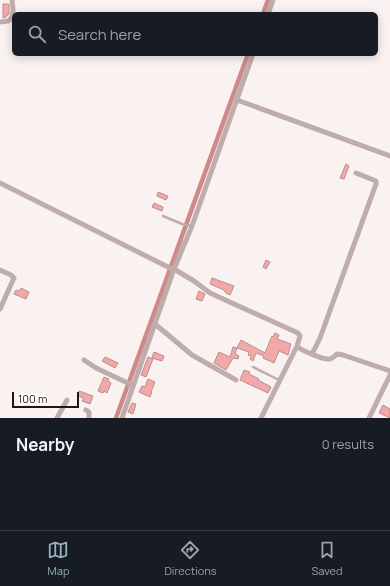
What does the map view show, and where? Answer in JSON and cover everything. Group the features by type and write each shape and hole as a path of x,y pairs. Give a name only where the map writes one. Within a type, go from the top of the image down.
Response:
{"street":[{"path":"12,0 13,12"},
{"path":"269,12 273,0"},
{"path":"0,22 8,21 12,18"},
{"path":"122,418 129,384 155,324 252,56"},
{"path":"237,100 390,156"},
{"path":"312,354 320,338 376,184 376,181 356,174"},
{"path":"0,183 174,269 194,281 210,294 298,333 300,336 296,346 261,418"},
{"path":"0,270 14,278 0,309"},
{"path":"155,324 192,355 236,380"},
{"path":"296,346 301,350 329,359 332,359 336,355 340,354 390,371"},
{"path":"84,360 96,368 129,384"},
{"path":"369,418 390,375"},
{"path":"57,418 67,400"},
{"path":"86,410 89,412 89,418"}],"lane":[{"path":"163,216 190,226"},
{"path":"253,368 280,380"}],"building":[{"path":"3,4 9,4 9,14 3,18"},
{"path":"346,164 349,166 344,179 340,178"},
{"path":"158,192 168,196 166,200 157,196"},
{"path":"154,203 163,207 162,211 152,207"},
{"path":"266,260 270,262 266,269 263,267"},
{"path":"212,278 234,286 230,295 224,290 210,284"},
{"path":"21,288 29,292 26,299 14,294 16,290 20,291"},
{"path":"199,291 205,294 202,301 196,299"},
{"path":"275,333 279,335 277,339 291,344 288,355 279,351 274,363 263,358 264,356 256,353 253,361 250,359 251,356 248,355 249,352 237,348 241,340 265,353 272,336 273,337"},
{"path":"233,347 237,348 235,354 239,356 238,359 233,358 226,370 214,363 219,352 230,357"},
{"path":"154,352 164,356 162,361 152,358"},
{"path":"105,357 118,363 115,368 102,361"},
{"path":"148,357 153,359 146,377 141,375"},
{"path":"244,370 250,372 249,374 271,387 268,393 240,380"},
{"path":"104,377 109,379 108,381 111,383 107,393 104,391 103,393 98,391"},
{"path":"148,379 155,382 150,397 139,392 142,386 145,387"},
{"path":"79,391 93,396 90,404 82,401 84,398 77,396"},
{"path":"132,403 136,404 133,414 128,412"},
{"path":"383,405 390,409 390,418 379,413"}],"waterway":[{"path":"264,12 268,0"},
{"path":"116,418 247,56"}]}
